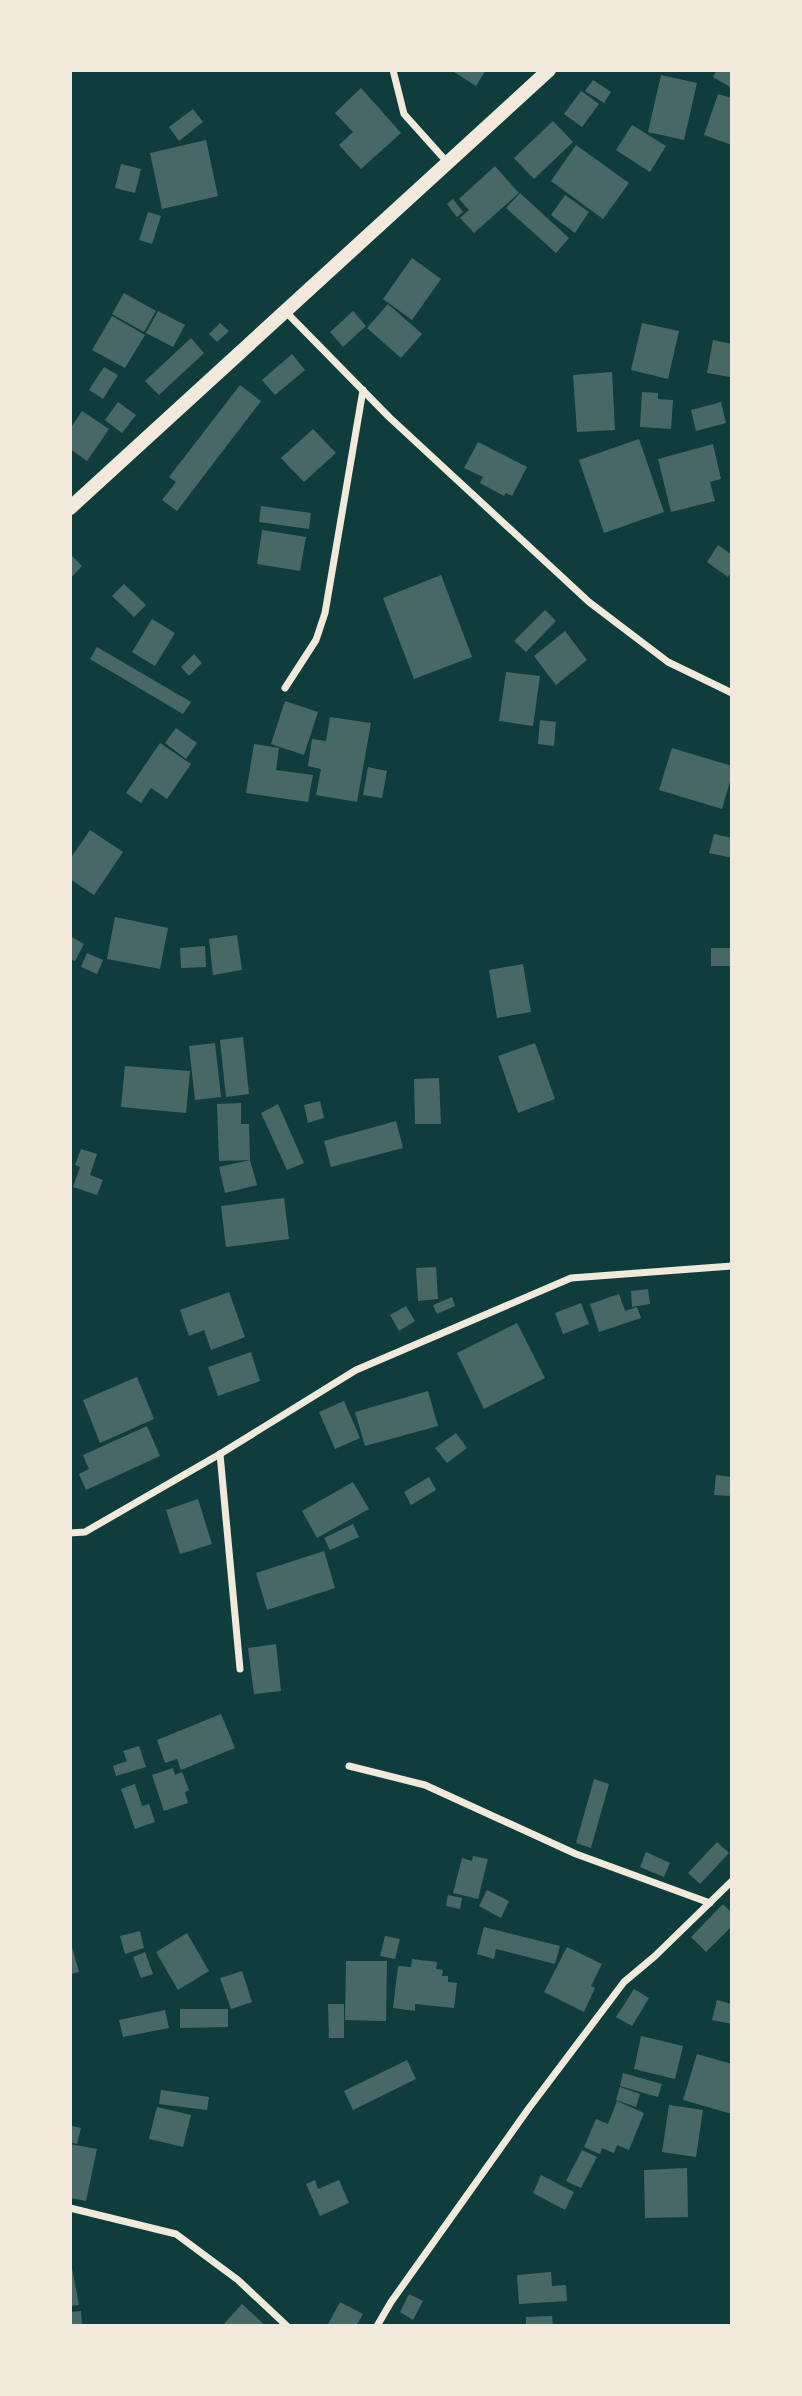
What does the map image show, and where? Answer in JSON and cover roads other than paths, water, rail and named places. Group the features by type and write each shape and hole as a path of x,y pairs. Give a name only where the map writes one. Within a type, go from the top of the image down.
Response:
{"main road":[{"path":"70,508 549,70"}],"street":[{"path":"393,70 404,114 447,162"},
{"path":"286,312 399,427 589,602 668,663 732,693"},
{"path":"285,688 316,640 325,613 363,390"},
{"path":"70,1533 85,1531 220,1454 356,1370 571,1278 732,1266"},
{"path":"220,1454 240,1669"},
{"path":"348,1766 425,1785 576,1854 710,1903"},
{"path":"377,2326 391,2302 529,2108 624,1982 655,1956 732,1881"},
{"path":"70,2208 176,2234 238,2280 287,2326"}]}
